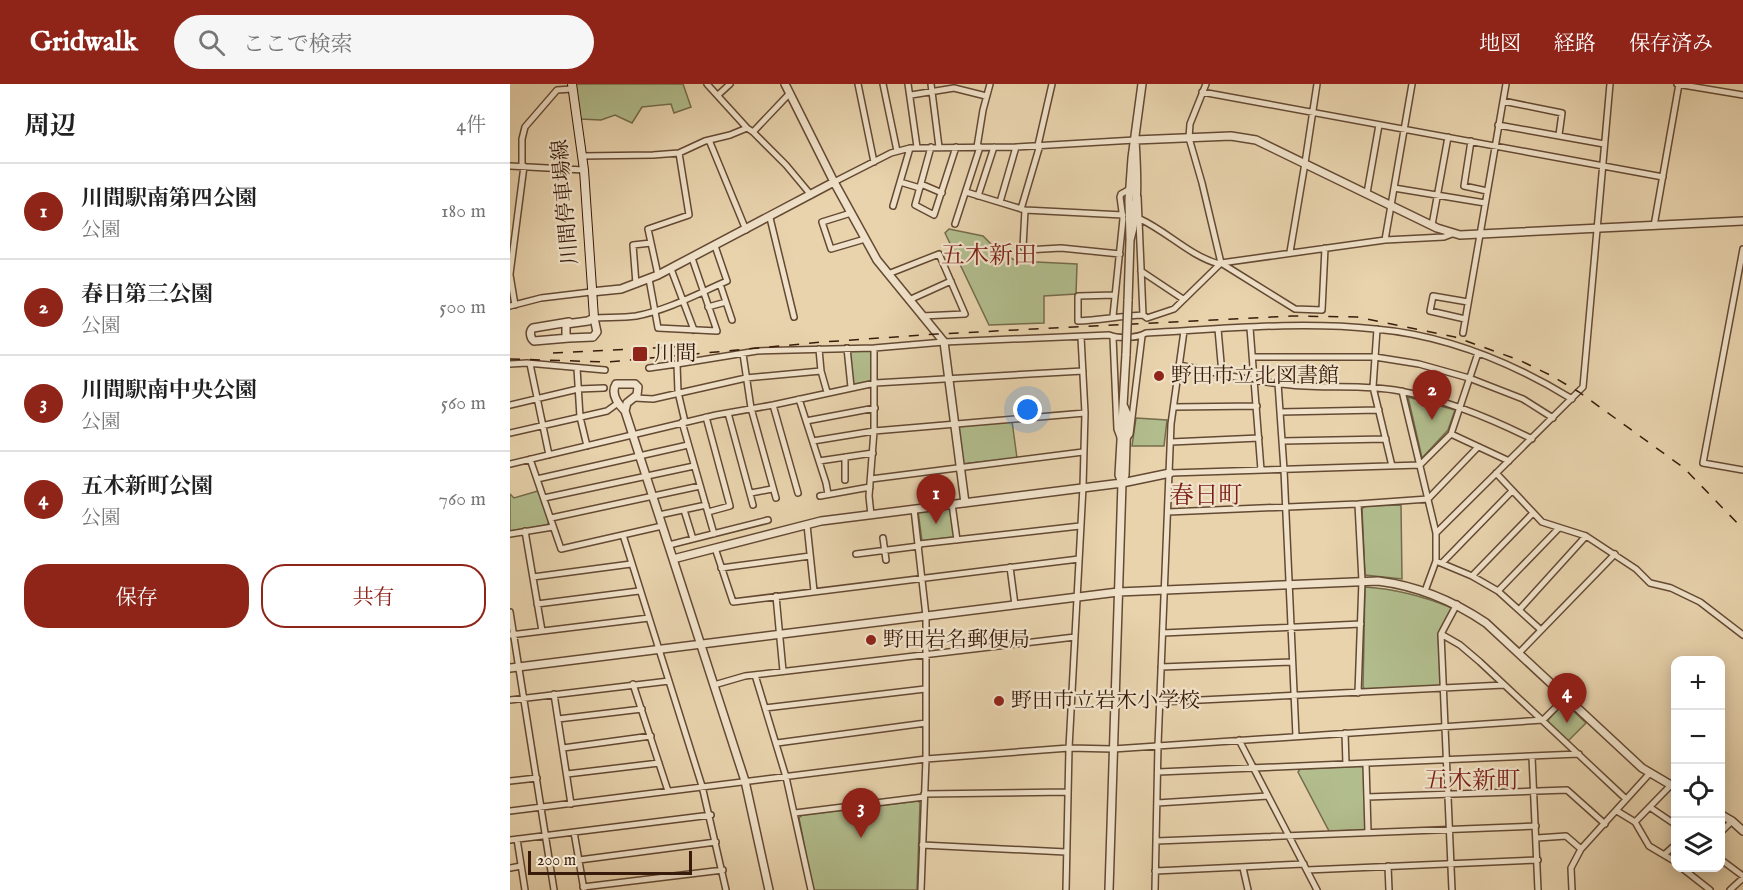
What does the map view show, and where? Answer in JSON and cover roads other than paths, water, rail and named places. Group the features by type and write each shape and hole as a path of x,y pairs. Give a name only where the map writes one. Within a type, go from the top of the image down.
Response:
{"main road":[{"name":"川間停車場線","path":"572,86 584,171 592,321"}],"street":[{"path":"707,84 747,128 786,165 811,195"},
{"path":"718,95 730,84"},
{"path":"785,84 865,239 888,274 944,342 965,503"},
{"path":"858,84 874,162"},
{"path":"883,84 897,151"},
{"path":"893,206 914,148 908,84"},
{"path":"931,84 939,147"},
{"path":"955,224 978,147 990,84"},
{"path":"1052,84 1023,210 1023,247 1026,250 1061,248 1120,254"},
{"path":"1109,890 1122,483 1119,476 1123,440 1122,414 1131,240 1128,231 1133,190 1132,158 1142,84"},
{"path":"1206,84 1190,124 1189,138 1202,183 1220,264"},
{"path":"1290,252 1317,84"},
{"path":"1385,240 1412,84"},
{"path":"1463,333 1506,84"},
{"path":"1436,533 1583,387 1610,84"},
{"path":"1654,226 1678,84 1743,95"},
{"path":"572,86 557,90 525,127 522,139 523,166 510,274 512,306 548,297 621,290 650,279 874,162 897,151 914,148 1016,147 1135,140 1247,138 1264,143 1452,234 1479,236 1743,221"},
{"path":"910,95 954,86 986,96"},
{"path":"1203,92 1663,177"},
{"path":"753,132 789,94"},
{"path":"1503,101 1562,113 1559,135"},
{"path":"1367,193 1379,125"},
{"path":"1498,125 1604,144"},
{"path":"582,156 653,156 679,153 709,140 747,128"},
{"path":"1434,238 1437,195 1448,137"},
{"path":"709,140 746,230"},
{"path":"1471,141 1464,186 1487,191"},
{"path":"931,147 915,205 934,215 956,147"},
{"path":"978,196 994,147"},
{"path":"1000,202 1016,147"},
{"path":"658,275 648,230 689,215 679,153"},
{"path":"510,166 584,171"},
{"path":"900,182 942,193"},
{"path":"1394,188 1485,203"},
{"path":"1113,316 1123,215 1120,197 1133,190"},
{"path":"1133,190 1140,205 1139,255 1143,315"},
{"path":"966,192 1023,210 1123,215"},
{"path":"851,213 822,222 831,249 865,239"},
{"path":"770,218 794,317"},
{"path":"1140,219 1159,228 1199,256 1220,264 1295,309 1322,310 1325,248"},
{"path":"1115,294 1078,296 1078,321 1109,320 1113,316 1143,315 1147,318 1164,314 1174,309 1220,264 1290,252 1385,240 1444,237 1452,234"},
{"path":"636,284 633,245 651,243"},
{"path":"592,321 597,332 593,337 534,341 531,337 530,332 533,328 654,312 727,281 715,246"},
{"path":"1743,249 1703,463 1743,470"},
{"path":"888,274 939,254 965,314 922,316"},
{"path":"650,279 658,328 717,331 692,258"},
{"path":"671,269 694,330"},
{"path":"1141,271 1183,299"},
{"path":"909,300 951,281"},
{"path":"720,284 732,320"},
{"path":"1465,319 1430,311 1433,296 1468,302"},
{"path":"708,307 726,302"},
{"path":"569,322 565,326 566,336 569,339"},
{"path":"649,368 757,351 874,348 944,342 1109,335 1113,337 1142,336 1146,333 1316,325 1377,329 1429,338 1478,353 1528,374 1572,399"},
{"path":"1250,328 1256,381 1261,470"},
{"path":"1218,329 1222,374"},
{"path":"1377,329 1373,387 1392,466"},
{"path":"1155,890 1158,746 1171,441 1184,331"},
{"path":"1123,440 1130,434 1142,336"},
{"path":"1066,890 1068,748 1083,487 1085,412 1081,337"},
{"path":"1113,337 1117,429 1123,440"},
{"path":"847,348 851,387"},
{"path":"871,515 870,487 875,408 874,348"},
{"path":"819,349 821,371 827,393"},
{"path":"673,559 807,525 1122,483 1170,473 1420,465 1451,434 1478,353"},
{"path":"743,354 751,408 776,498"},
{"path":"1253,357 1375,357 1419,364 1469,378 1523,399 1554,418"},
{"path":"510,364 605,370"},
{"path":"530,364 549,455"},
{"path":"677,364 678,392 688,445 714,534"},
{"path":"1179,365 1291,386 1373,387 1402,391 1460,406 1533,439"},
{"path":"577,368 580,417 587,446"},
{"path":"510,464 706,417 875,383 1083,370"},
{"path":"635,398 653,399 746,378 821,371"},
{"path":"1278,383 1296,736"},
{"path":"625,411 627,403 635,398 639,391 638,385 616,384 614,392 618,403 625,411 745,782 769,890"},
{"path":"510,405 578,389 604,388"},
{"path":"1402,391 1436,533 1436,561 1425,591"},
{"path":"799,399 828,494"},
{"path":"510,433 607,411 618,403"},
{"path":"772,405 798,493"},
{"path":"1174,407 1257,406"},
{"path":"806,421 875,408"},
{"path":"1280,412 1379,410"},
{"path":"813,441 874,431 1085,412"},
{"path":"728,413 753,505"},
{"path":"659,515 684,510 730,506 706,417"},
{"path":"1451,434 1509,461"},
{"path":"1171,441 1259,438"},
{"path":"1282,441 1386,439"},
{"path":"537,479 688,445"},
{"path":"1168,512 1428,499 1478,447"},
{"path":"871,479 1083,452"},
{"path":"819,461 873,453"},
{"path":"845,457 845,480"},
{"path":"530,459 561,549 662,526"},
{"path":"544,498 694,466"},
{"path":"1496,473 1542,522 1558,529 1586,536 1615,554 1650,583 1671,588 1700,602 1743,635"},
{"path":"551,518 700,486"},
{"path":"820,496 870,487"},
{"path":"750,493 772,489"},
{"path":"1442,563 1512,491"},
{"path":"952,504 957,540"},
{"path":"1358,504 1362,581 1358,693"},
{"path":"915,509 926,616 927,654 921,890"},
{"path":"684,510 693,539"},
{"path":"1472,576 1533,513"},
{"path":"669,545 768,520"},
{"path":"807,525 814,591"},
{"path":"856,554 1080,526"},
{"path":"510,534 553,527"},
{"path":"1498,591 1558,529"},
{"path":"525,531 542,631"},
{"path":"622,535 711,815 726,890"},
{"path":"1519,610 1586,536"},
{"path":"883,537 886,561"},
{"path":"715,548 733,602 1079,559"},
{"path":"1519,653 1615,554"},
{"path":"721,568 810,556"},
{"path":"1436,561 1472,576 1498,591 1541,630"},
{"path":"533,577 631,564"},
{"path":"1010,567 1015,605"},
{"path":"510,668 1118,592 1362,581 1393,583 1425,591 1457,604 1486,623 1650,773 1671,785"},
{"path":"537,604 639,591"},
{"path":"776,596 783,671"},
{"path":"1452,890 1440,634 1457,604"},
{"path":"510,612 554,890"},
{"path":"512,635 649,618"},
{"path":"1163,633 1361,624"},
{"path":"1440,634 1460,645 1626,799"},
{"path":"714,685 734,679 783,671 1075,637"},
{"path":"1161,667 1293,662"},
{"path":"755,675 777,742 811,890"},
{"path":"510,700 669,681"},
{"path":"633,684 668,791"},
{"path":"1160,702 1504,685"},
{"path":"765,708 926,689"},
{"path":"554,694 571,804"},
{"path":"510,811 926,759 1068,748 1113,749 1543,720 1566,697"},
{"path":"558,719 642,709"},
{"path":"777,742 926,723"},
{"path":"1345,733 1346,764"},
{"path":"562,748 651,736"},
{"path":"1239,740 1317,890"},
{"path":"1158,772 1579,754"},
{"path":"1532,757 1538,890"},
{"path":"567,774 659,763"},
{"path":"1366,764 1368,832"},
{"path":"1572,890 1571,868 1581,849 1650,773"},
{"path":"510,781 537,778"},
{"path":"1635,822 1671,788"},
{"path":"1367,796 1567,790 1605,824"},
{"path":"795,813 924,796 1068,792"},
{"path":"1157,803 1268,796"},
{"path":"1650,808 1671,822"},
{"path":"1617,811 1635,822 1649,846 1671,858"},
{"path":"525,890 513,840 711,815"},
{"path":"1725,817 1743,831"},
{"path":"1725,828 1732,821"},
{"path":"1156,841 1536,826"},
{"path":"574,832 584,889 723,870"},
{"path":"1537,838 1566,836 1581,849"},
{"path":"579,860 716,842"},
{"path":"922,845 1066,852"},
{"path":"1665,854 1671,849"},
{"path":"1155,871 1538,860"},
{"path":"1725,863 1743,877 1730,890"},
{"path":"510,868 521,866"},
{"path":"1388,866 1389,890"},
{"path":"1243,868 1248,890"},
{"path":"1688,872 1710,890"}],"railway":[{"path":"510,359 608,362 937,334 1292,316 1357,317 1455,337 1519,360 1550,375 1579,392 1684,468 1743,529"},
{"path":"553,353 691,346"}],"place":[{"name":"川間","path":"640,354"},
{"name":"野田市立北図書館","path":"1159,376"},
{"name":"春日第三公園","path":"1432,420"},
{"name":"川間駅南第四公園","path":"936,524"},
{"name":"野田岩名郵便局","path":"871,640"},
{"name":"野田市立岩木小学校","path":"999,701"},
{"name":"五木新町公園","path":"1567,723"},
{"name":"川間駅南中央公園","path":"861,838"}],"district":[{"name":"五木新田","path":"989,256"},
{"name":"春日町","path":"1206,496"},
{"name":"五木新町","path":"1472,781"}]}
